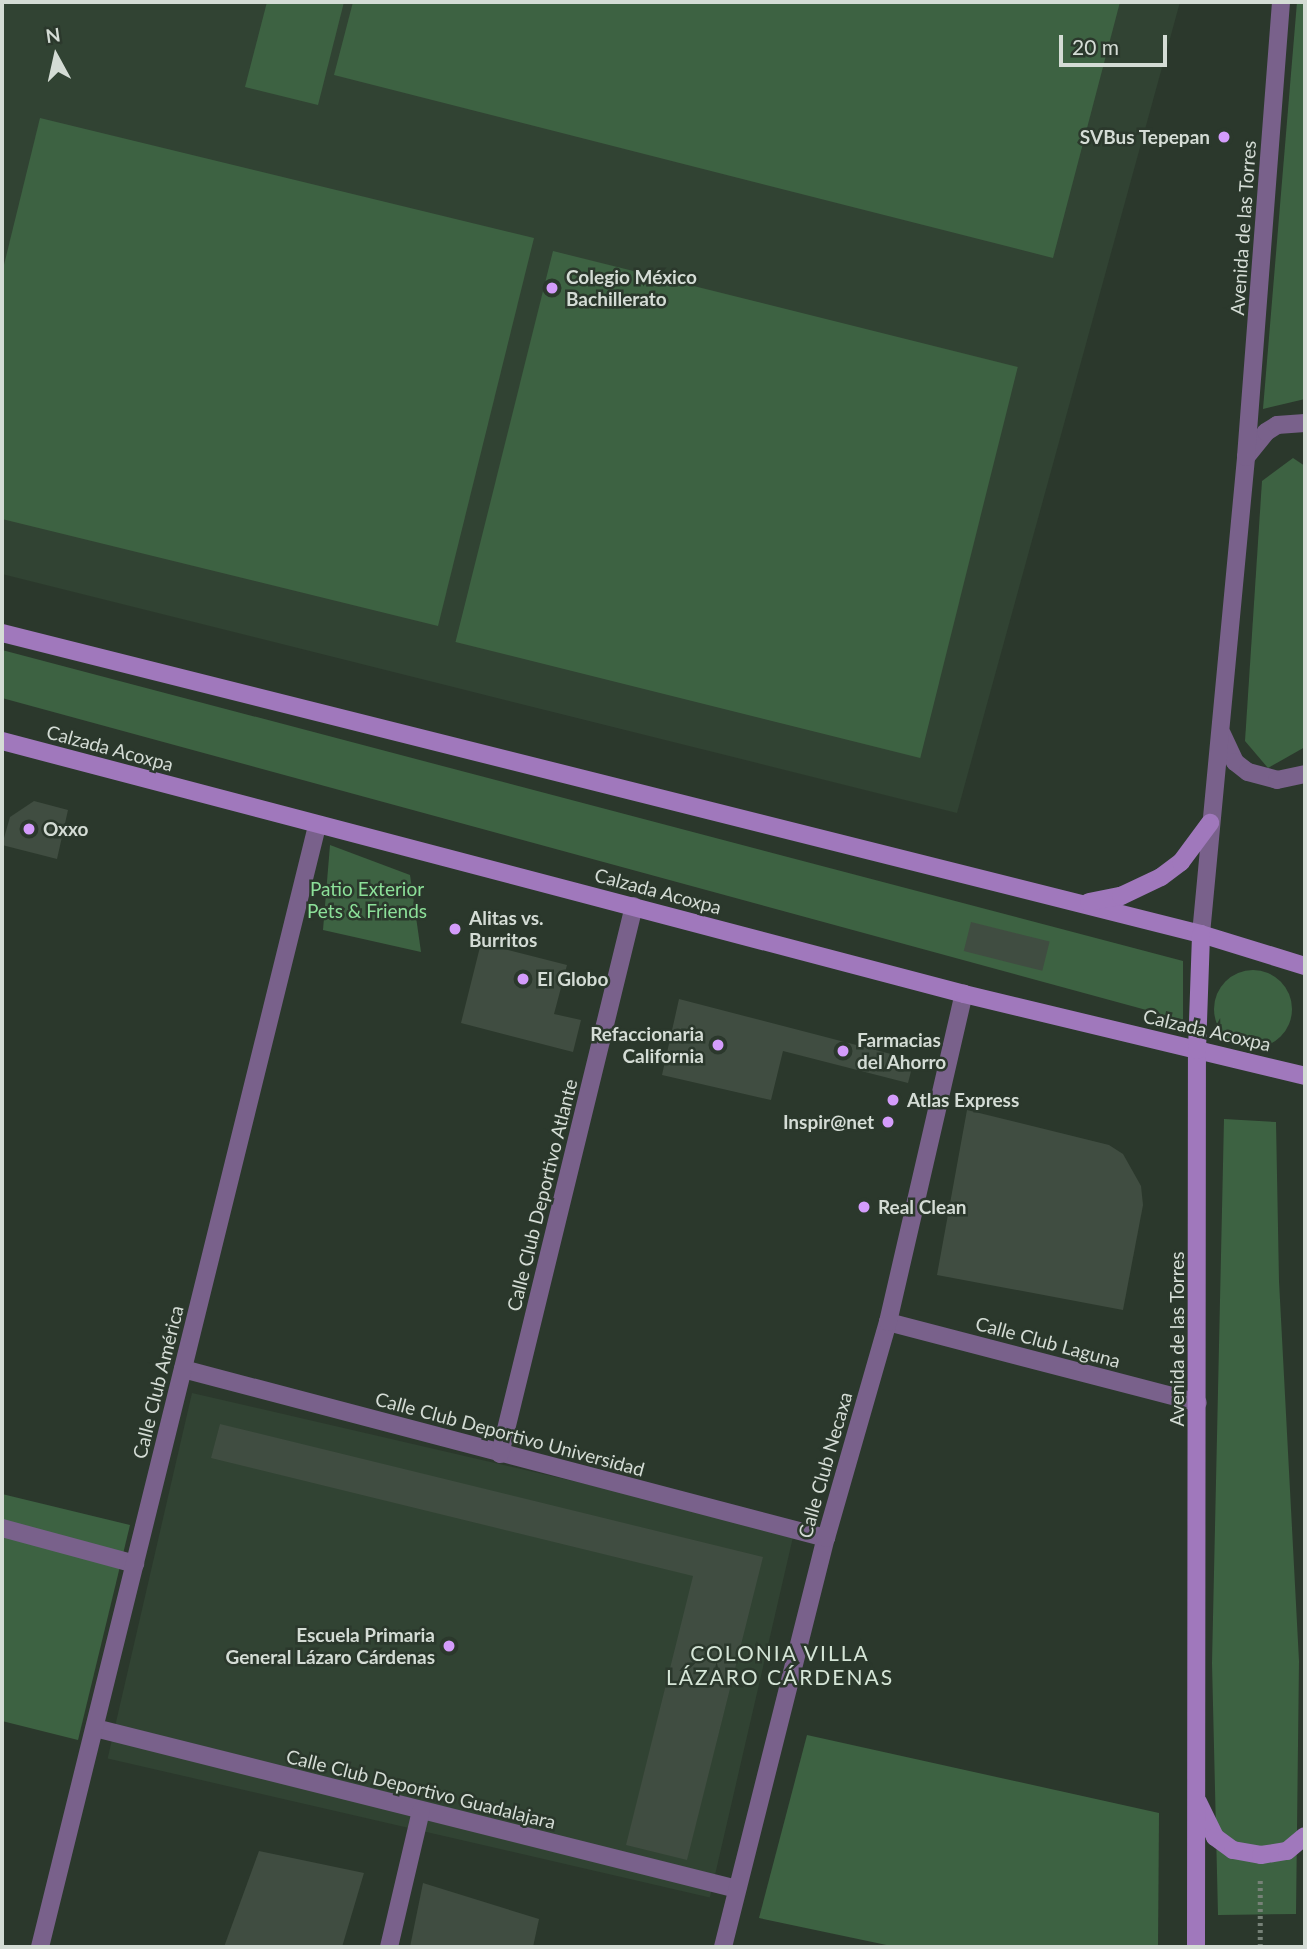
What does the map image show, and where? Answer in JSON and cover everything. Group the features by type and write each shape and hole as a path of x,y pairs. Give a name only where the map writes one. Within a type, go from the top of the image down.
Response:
{"main road":[{"path":"2,633 1200,934 1305,966"},
{"name":"Calzada Acoxpa","path":"2,741 964,994 1305,1076"},
{"path":"1077,903 1121,896 1161,877 1181,862 1210,823"},
{"name":"Avenida de las Torres","path":"1196,1947 1197,1049 1200,934"},
{"path":"1196,1799 1215,1837 1233,1850 1261,1855 1287,1851 1305,1836"}],"street":[{"name":"Avenida de las Torres","path":"1200,934 1246,457 1281,2"},
{"path":"1246,457 1266,432 1277,425 1305,423"},
{"path":"1221,731 1235,762 1248,772 1277,780 1305,774"},
{"name":"Calle Club América","path":"40,1947 317,826"},
{"name":"Calle Club Deportivo Atlante","path":"500,1454 634,906"},
{"name":"Calle Club Necaxa","path":"723,1947 826,1538 888,1322 964,994"},
{"name":"Calle Club Laguna","path":"888,1322 1198,1403"},
{"name":"Calle Club Deportivo Universidad","path":"183,1369 826,1538"},
{"path":"2,1528 135,1564"},
{"name":"Calle Club Deportivo Guadalajara","path":"95,1728 737,1889"},
{"path":"389,1947 421,1811"}],"path":[{"path":"1260,1947 1261,1855"}],"shaded area":[{"name":"Colegio México Bachillerato","path":"2,2 1180,2 957,813 2,574"},
{"name":"Escuela Primaria General Lázaro Cárdenas","path":"192,1393 794,1532 710,1897 108,1758"}],"green space":[{"path":"267,2 344,2 318,105 245,87"},
{"path":"353,2 1120,2 1053,258 334,75"},
{"path":"1297,2 1305,2 1305,399 1263,409"},
{"path":"40,118 534,238 438,626 2,519 2,273"},
{"path":"553,251 1018,367 920,758 456,642"},
{"path":"1293,458 1305,466 1305,747 1268,768 1245,741 1262,481"},
{"path":"2,650 1183,961 1183,1020 2,698"},
{"name":"Patio Exterior Pets & Friends","path":"330,845 410,875 421,952 323,930"},
{"path":"1253,970 1268,973 1280,982 1289,994 1292,1009 1289,1024 1280,1036 1268,1045 1253,1048 1238,1045 1226,1036 1217,1024 1214,1009 1217,994 1226,982 1238,973"},
{"path":"1224,1119 1276,1122 1279,1281 1299,1661 1296,1914 1218,1915 1212,1663"},
{"path":"2,1494 130,1525 78,1740 2,1721"},
{"path":"807,1735 1159,1813 1158,1947 896,1947 759,1918"}],"building":[{"path":"34,801 68,810 57,859 2,845 10,817"},
{"path":"971,922 1050,942 1042,971 964,951"},
{"path":"481,943 567,965 554,1014 581,1020 573,1052 461,1023"},
{"path":"679,999 914,1060 908,1083 783,1051 771,1100 662,1075"},
{"path":"967,1110 1109,1145 1123,1154 1141,1186 1143,1205 1123,1310 937,1275"},
{"path":"220,1424 763,1557 687,1860 626,1845 693,1576 211,1458"},
{"path":"259,1851 364,1873 342,1947 224,1947"},
{"path":"423,1883 539,1919 533,1947 410,1947"}],"place":[{"name":"SVBus Tepepan","path":"1224,137"},
{"name":"Colegio México Bachillerato","path":"552,288"},
{"name":"Oxxo","path":"29,829"},
{"name":"Alitas vs. Burritos","path":"455,929"},
{"name":"El Globo","path":"523,979"},
{"name":"Refaccionaria California","path":"718,1045"},
{"name":"Farmacias del Ahorro","path":"843,1051"},
{"name":"Atlas Express","path":"893,1100"},
{"name":"Inspir@net","path":"888,1122"},
{"name":"Real Clean","path":"864,1207"},
{"name":"Escuela Primaria General Lázaro Cárdenas","path":"449,1646"}],"district":[{"name":"COLONIA VILLA LÁZARO CÁRDENAS","path":"780,1665"}]}
